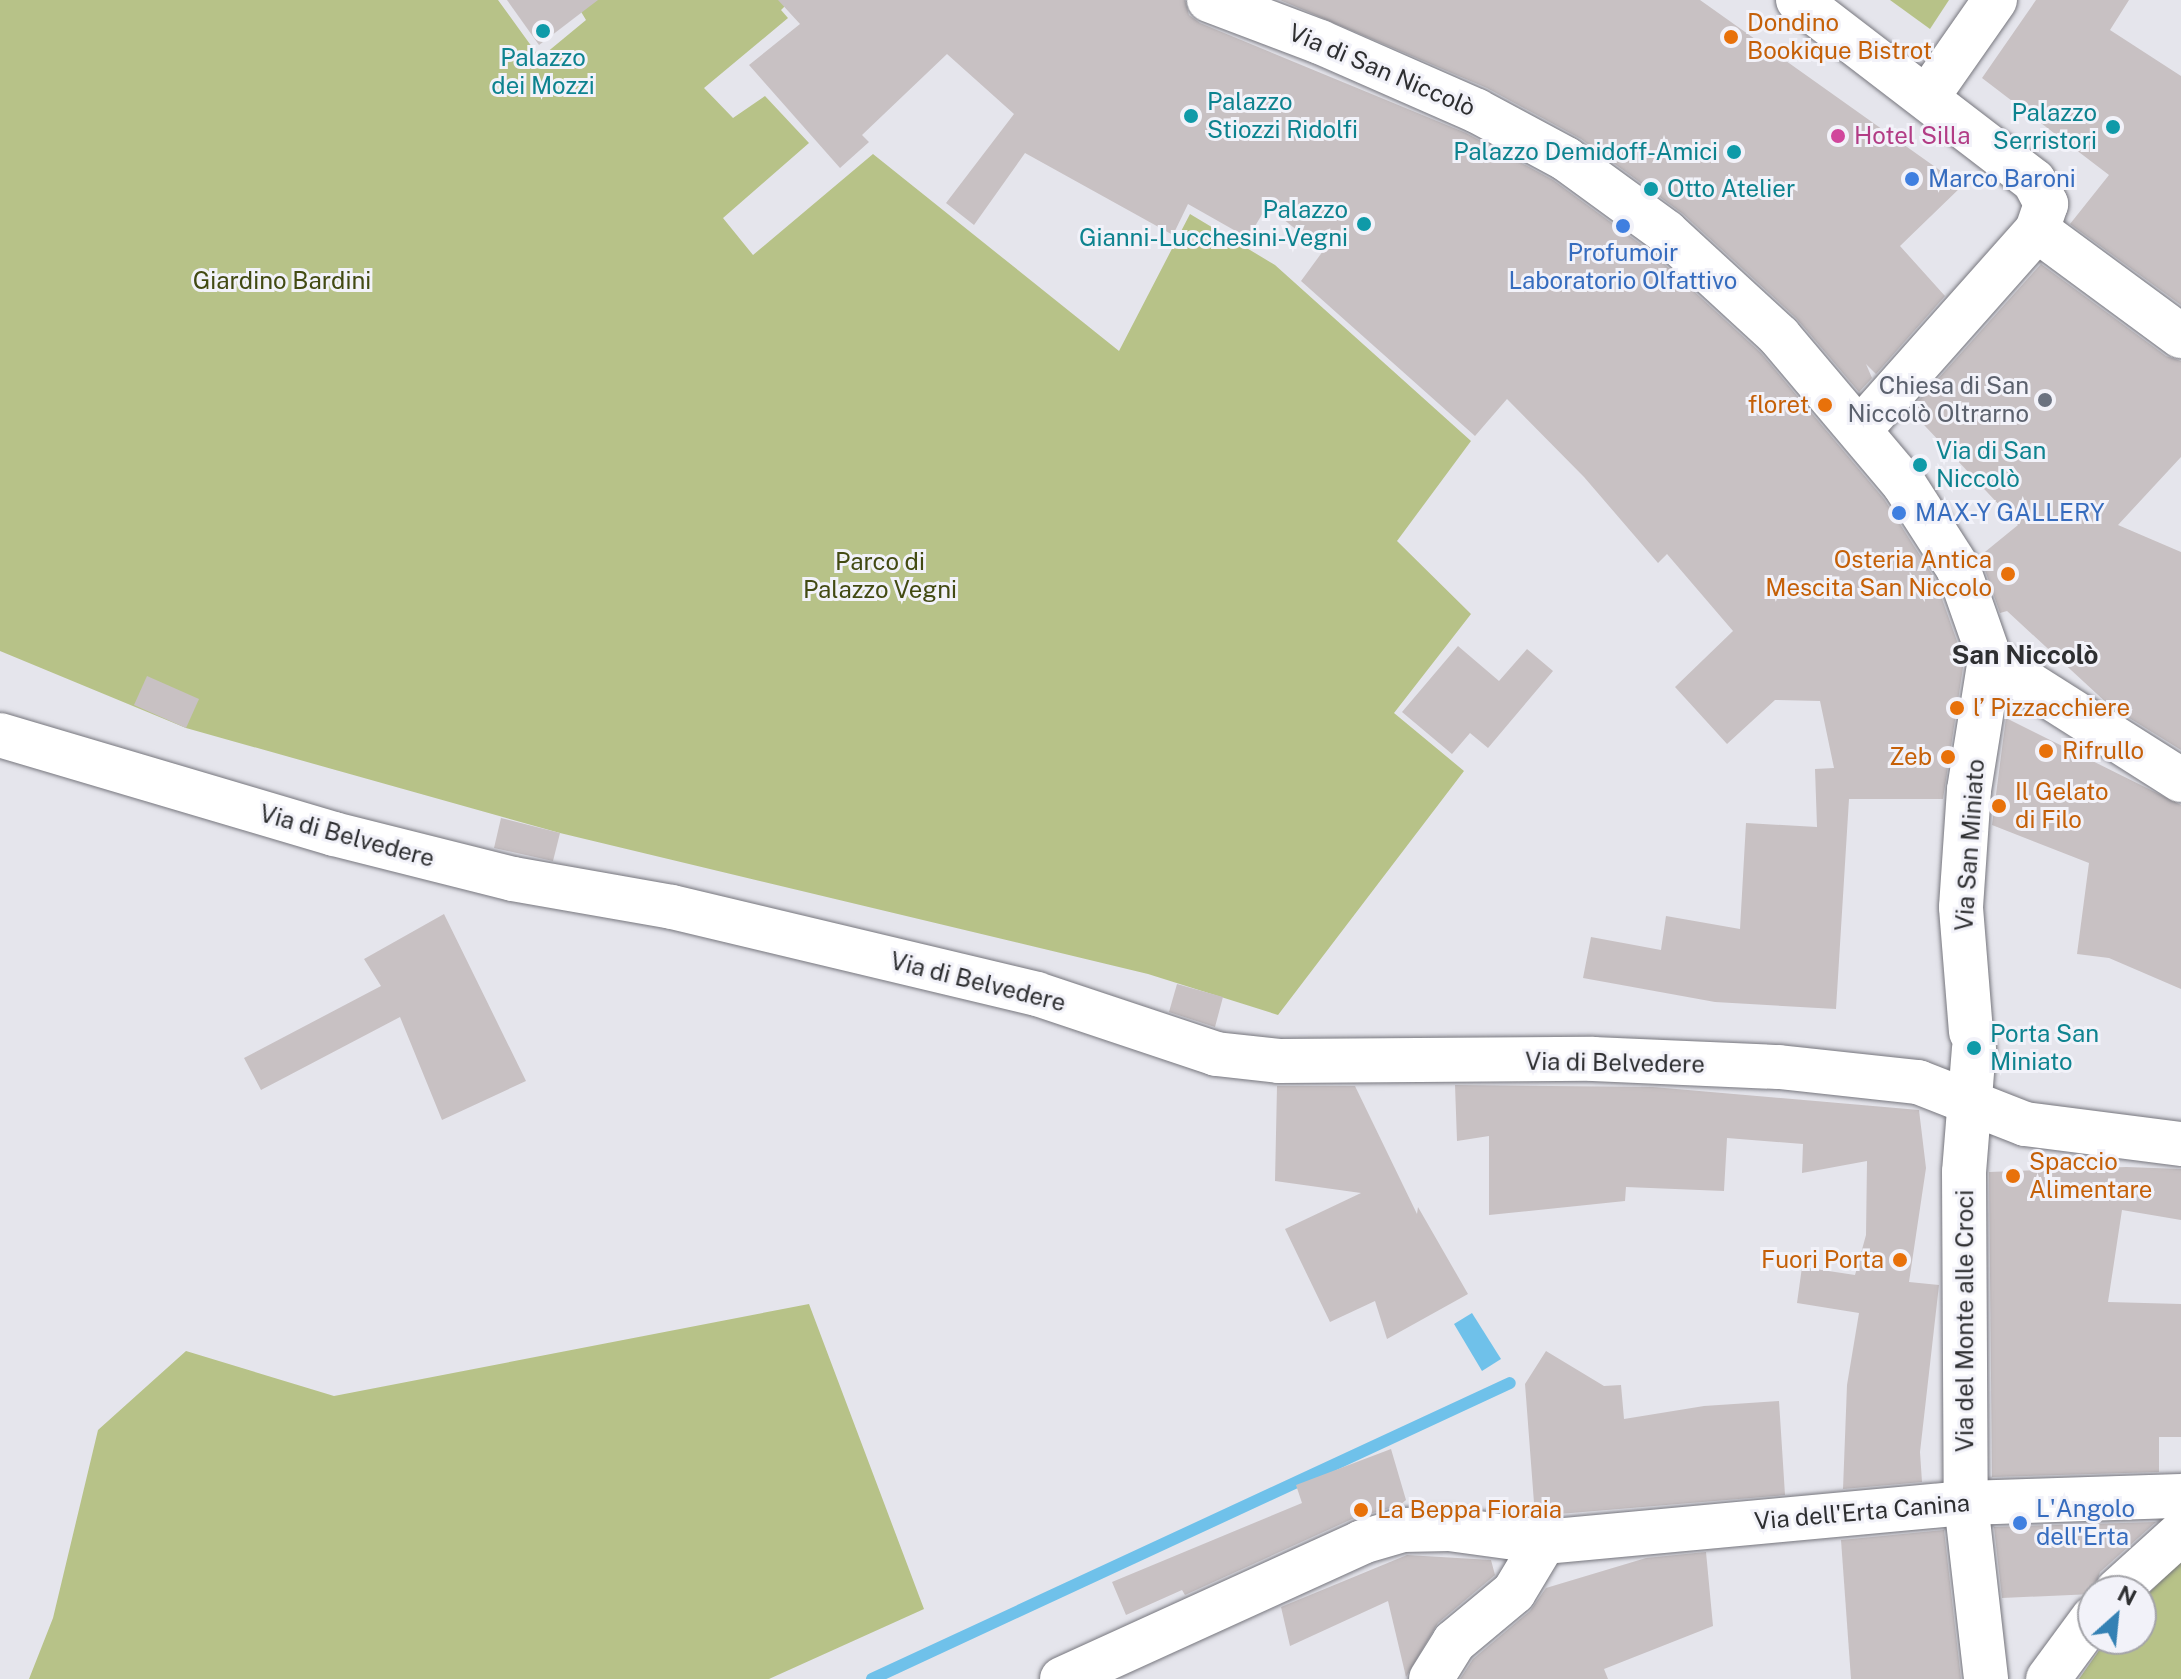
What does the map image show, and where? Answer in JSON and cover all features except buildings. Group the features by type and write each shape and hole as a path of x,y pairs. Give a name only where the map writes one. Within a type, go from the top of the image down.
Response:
{"street":[{"name":"Via di San Niccolò","path":"1209,0 1477,111 1566,159 1666,232 1723,283 1861,428 1940,534 1958,568 1990,659"},
{"path":"1798,0 1928,96 2043,192 2046,204 2037,230 1861,428"},
{"path":"1928,96 1995,0"},
{"path":"2037,230 2181,336"},
{"path":"1990,659 2181,780"},
{"name":"Via San Miniato","path":"1969,1106 1972,1040 1961,907 1969,790 1990,659"},
{"name":"Via di Belvedere","path":"0,735 334,834 513,879 672,907 1037,994 1216,1054 1279,1061 1593,1059 1779,1067 1918,1082 1949,1091 1969,1106 2025,1124 2181,1144"},
{"name":"Via del Monte alle Croci","path":"1969,1106 1963,1289 1966,1503 1986,1679"},
{"name":"Via dell'Erta Canina","path":"1062,1679 1362,1542 1403,1530 1449,1529 1544,1542 1966,1503 2181,1496"},
{"path":"2135,1575 2181,1533"},
{"path":"1431,1679 1454,1642 1514,1592 1544,1542"},
{"path":"2048,1679 2077,1640"}],"green space":[{"name":"Parco di Palazzo Vegni","path":"0,0 498,0 540,58 586,20 574,0 791,0 781,10 788,18 704,88 733,118 765,96 809,143 723,218 753,255 873,154 1119,351 1190,214 1275,265 1471,441 1397,541 1471,614 1394,713 1464,771 1278,1015 1148,974 560,833 186,728 0,651"},
{"path":"1890,0 1949,0 1930,29"},
{"path":"809,1304 924,1609 769,1679 29,1679 53,1618 98,1430 186,1351 334,1396"},
{"path":"2181,1561 2181,1679 2079,1679 2096,1655 2157,1655 2157,1585"}],"water":[{"path":"1472,1313 1501,1359 1482,1371 1454,1324"}],"waterway":[{"path":"872,1679 1510,1383"}],"place":[{"name":"Palazzo dei Mozzi","path":"543,31"},
{"name":"Dondino Bookique Bistrot","path":"1731,37"},
{"name":"Palazzo Stiozzi Ridolfi","path":"1191,116"},
{"name":"Palazzo Serristori","path":"2113,127"},
{"name":"Hotel Silla","path":"1838,136"},
{"name":"Palazzo Demidoff-Amici","path":"1734,152"},
{"name":"Marco Baroni","path":"1912,179"},
{"name":"Otto Atelier","path":"1651,189"},
{"name":"Palazzo Gianni-Lucchesini-Vegni","path":"1364,224"},
{"name":"Profumoir Laboratorio Olfattivo","path":"1623,226"},
{"name":"Chiesa di San Niccolò Oltrarno","path":"2045,400"},
{"name":"floret","path":"1825,405"},
{"name":"Via di San Niccolò","path":"1920,465"},
{"name":"MAX-Y GALLERY","path":"1899,513"},
{"name":"Osteria Antica Mescita San Niccolo","path":"2008,574"},
{"name":"l’ Pizzacchiere","path":"1957,708"},
{"name":"Rifrullo","path":"2046,751"},
{"name":"Zeb","path":"1948,757"},
{"name":"Il Gelato di Filo","path":"1999,806"},
{"name":"Porta San Miniato","path":"1974,1048"},
{"name":"Spaccio Alimentare","path":"2013,1176"},
{"name":"Fuori Porta","path":"1900,1260"},
{"name":"La Beppa Fioraia","path":"1361,1510"},
{"name":"L'Angolo dell'Erta","path":"2020,1523"}],"district":[{"name":"San Niccolò","path":"2025,655"}],"park label":[{"name":"Giardino Bardini","path":"282,281"}]}
